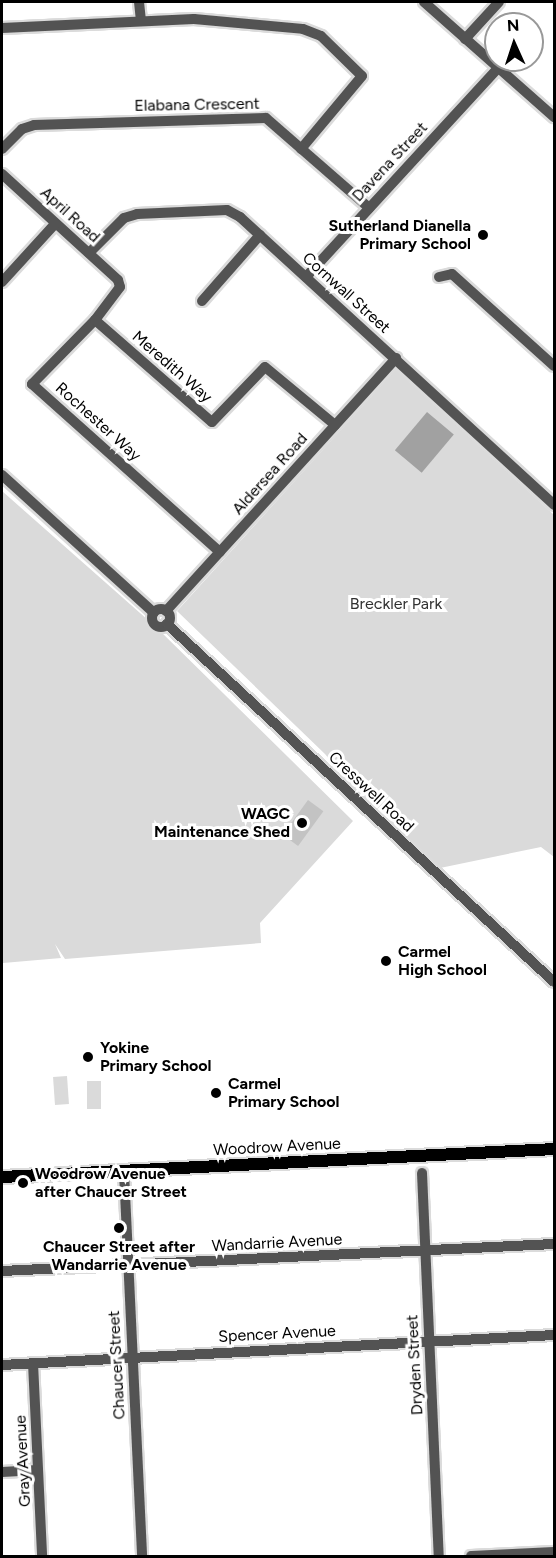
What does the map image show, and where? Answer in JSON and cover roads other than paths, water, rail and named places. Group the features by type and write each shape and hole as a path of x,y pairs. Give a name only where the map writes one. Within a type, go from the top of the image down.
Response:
{"main road":[{"name":"Woodrow Avenue","path":"2,1177 555,1149"}],"street":[{"path":"139,2 141,21"},
{"path":"424,2 484,56"},
{"path":"465,39 499,2"},
{"path":"2,28 205,20 303,29 321,36 362,76 301,149"},
{"name":"Davena Street","path":"306,277 494,72"},
{"path":"503,72 555,117"},
{"name":"Elabana Crescent","path":"2,149 22,129 34,125 266,118 369,208"},
{"name":"April Road","path":"2,174 118,280"},
{"name":"Cornwall Street","path":"89,253 124,218 137,214 227,210 260,235 555,505"},
{"path":"2,282 55,224"},
{"path":"202,301 260,235"},
{"path":"439,276 452,274 555,366"},
{"name":"Rochester Way","path":"118,280 120,287 94,320 32,384 220,552"},
{"name":"Meredith Way","path":"94,320 212,422 265,367 335,425"},
{"name":"Aldersea Road","path":"166,611 396,358"},
{"name":"Cresswell Road","path":"2,475 154,613 156,625 167,624 555,982"},
{"path":"154,613 166,611 167,624"},
{"name":"Chaucer Street","path":"124,1172 142,1557"},
{"name":"Dryden Street","path":"422,1173 439,1557"},
{"name":"Wandarrie Avenue","path":"2,1271 555,1244"},
{"name":"Spencer Avenue","path":"2,1365 132,1356 555,1335"},
{"name":"Gray Avenue","path":"33,1363 42,1557"},
{"path":"2,1472 39,1470"},
{"path":"471,1557 555,1552"}],"place":[{"name":"Sutherland Dianella Primary School","path":"483,235"},
{"name":"WAGC Maintenance Shed","path":"302,823"},
{"name":"Carmel High School","path":"386,961"},
{"name":"Yokine Primary School","path":"88,1057"},
{"name":"Carmel Primary School","path":"216,1093"},
{"name":"Woodrow Avenue after Chaucer Street","path":"23,1183"},
{"name":"Chaucer Street after Wandarrie Avenue","path":"119,1228"}],"park label":[{"name":"Breckler Park","path":"396,604"}]}
